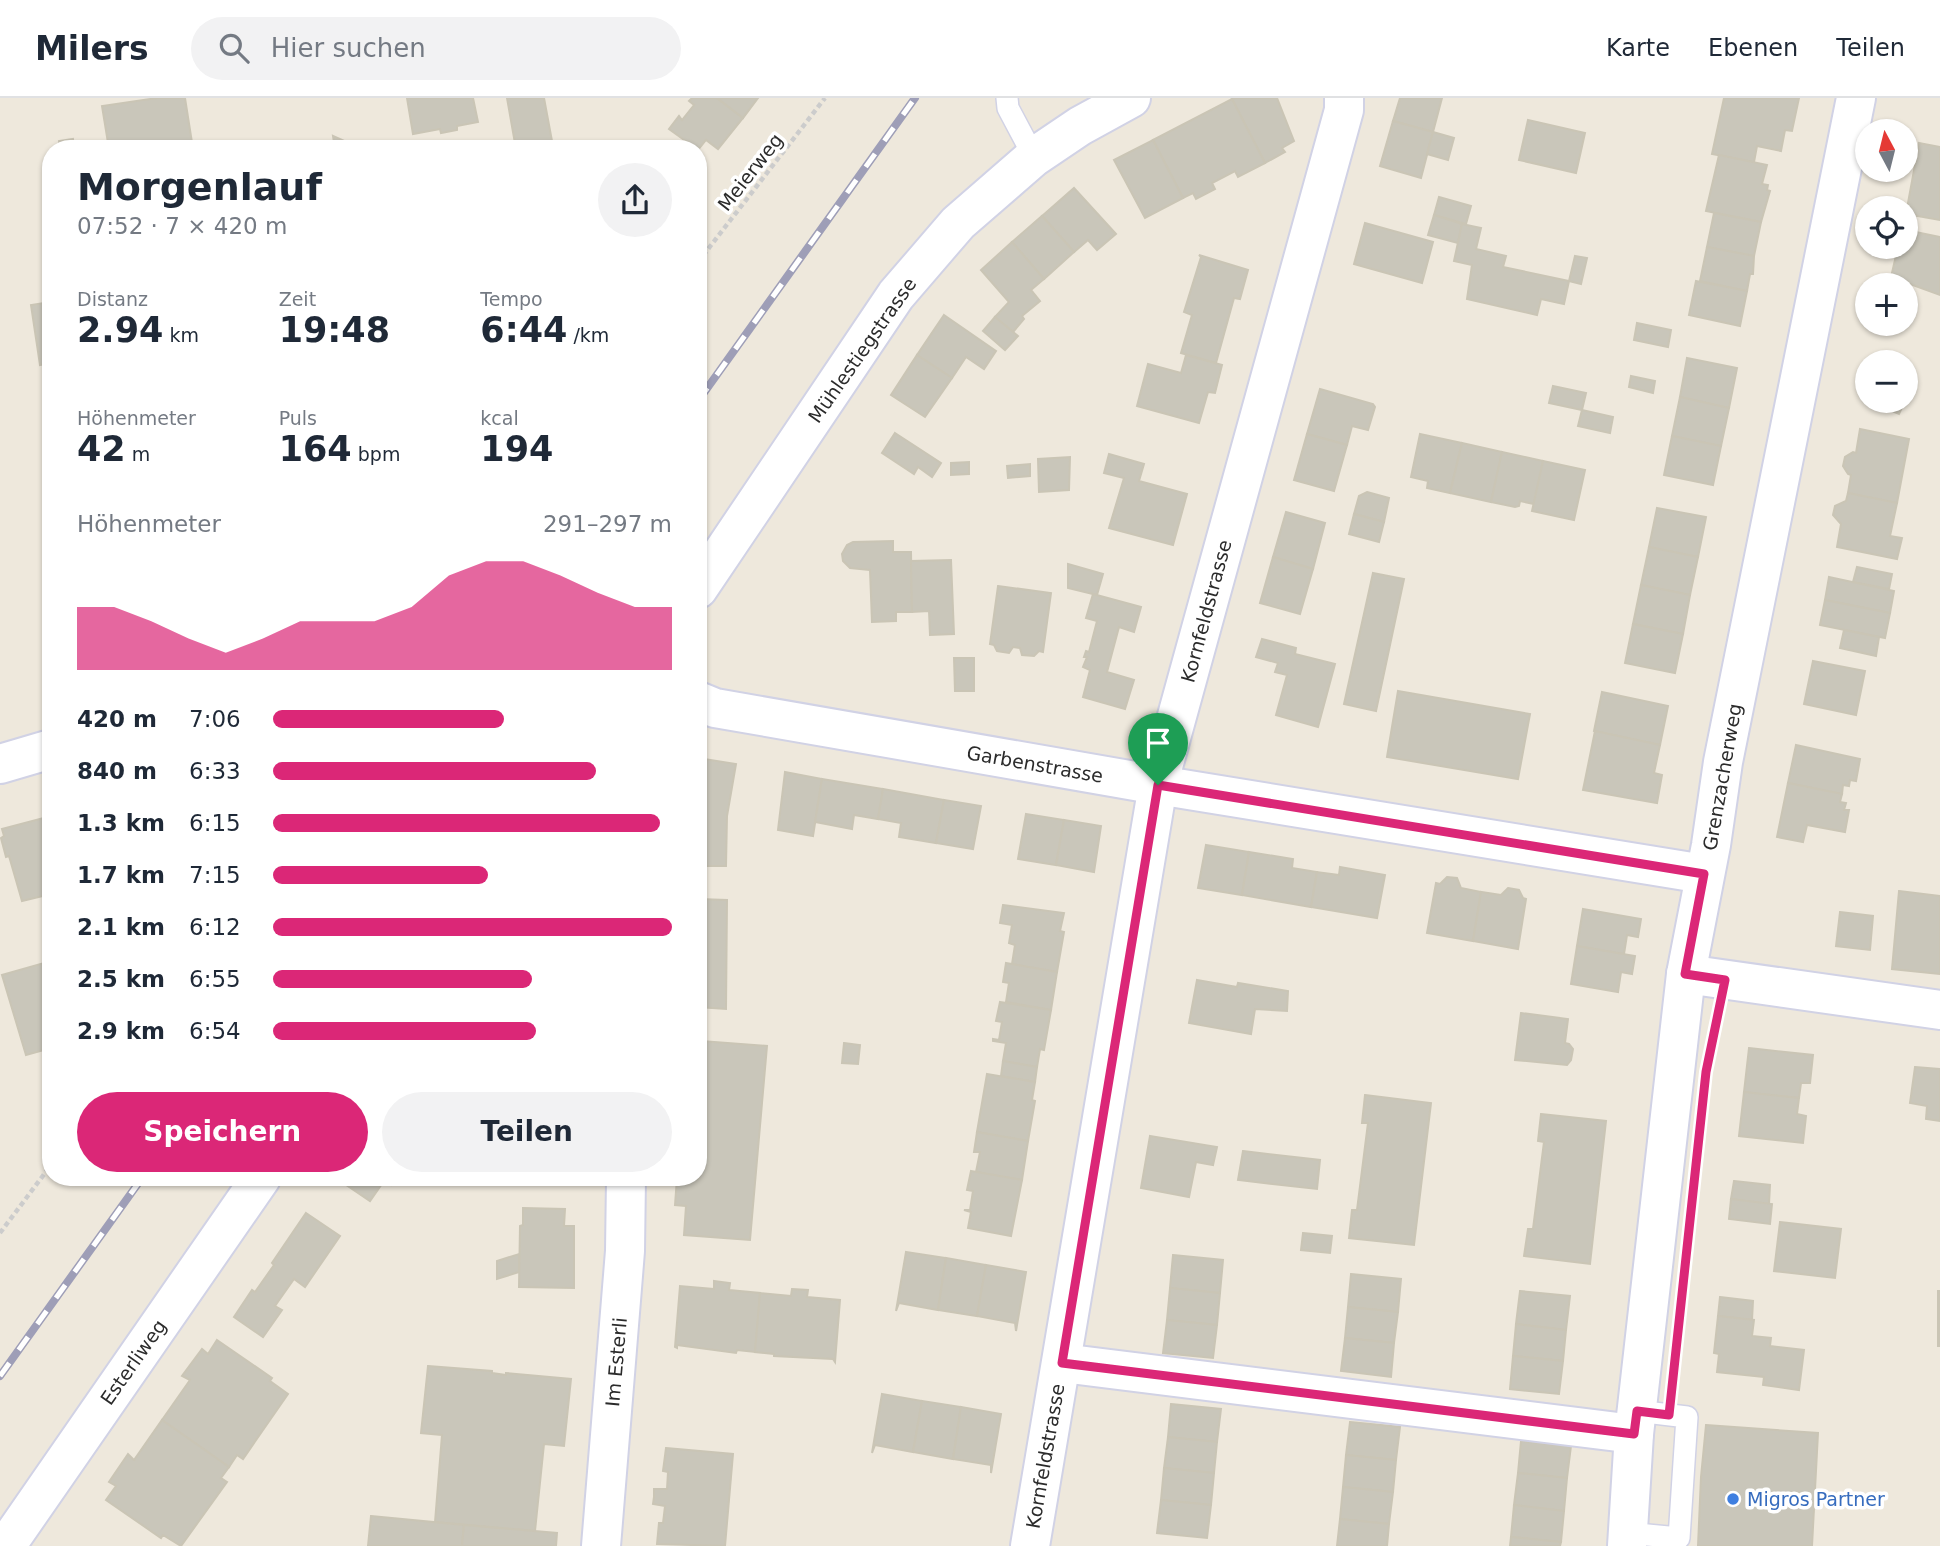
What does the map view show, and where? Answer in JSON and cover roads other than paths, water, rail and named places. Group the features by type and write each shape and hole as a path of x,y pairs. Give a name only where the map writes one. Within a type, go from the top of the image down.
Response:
{"street":[{"name":"Mühlestiegstrasse","path":"707,576 896,295 958,223 1034,157 1080,126 1131,98"},
{"name":"Kornfeldstrasse","path":"1030,1546 1158,785 1340,123 1344,98"},
{"name":"Grenzacherweg","path":"1627,1540 1635,1422 1685,974 1726,749 1856,98"},
{"name":"Garbenstrasse","path":"707,705 1158,785 1704,874"},
{"path":"0,764 42,752"},
{"path":"1685,974 1940,1010"},
{"name":"Esterliweg","path":"6,1546 255,1186"},
{"name":"Im Esterli","path":"601,1546 625,1251 626,1186"},
{"path":"1062,1363 1635,1422"}],"lane":[{"path":"1007,98 1008,108 1034,157"},
{"path":"1627,1540 1679,1538 1687,1417 1635,1422"}],"railway":[{"path":"707,388 915,98"},
{"path":"0,1376 136,1186"}],"place":[{"name":"Migros Partner","path":"1733,1499"}]}
